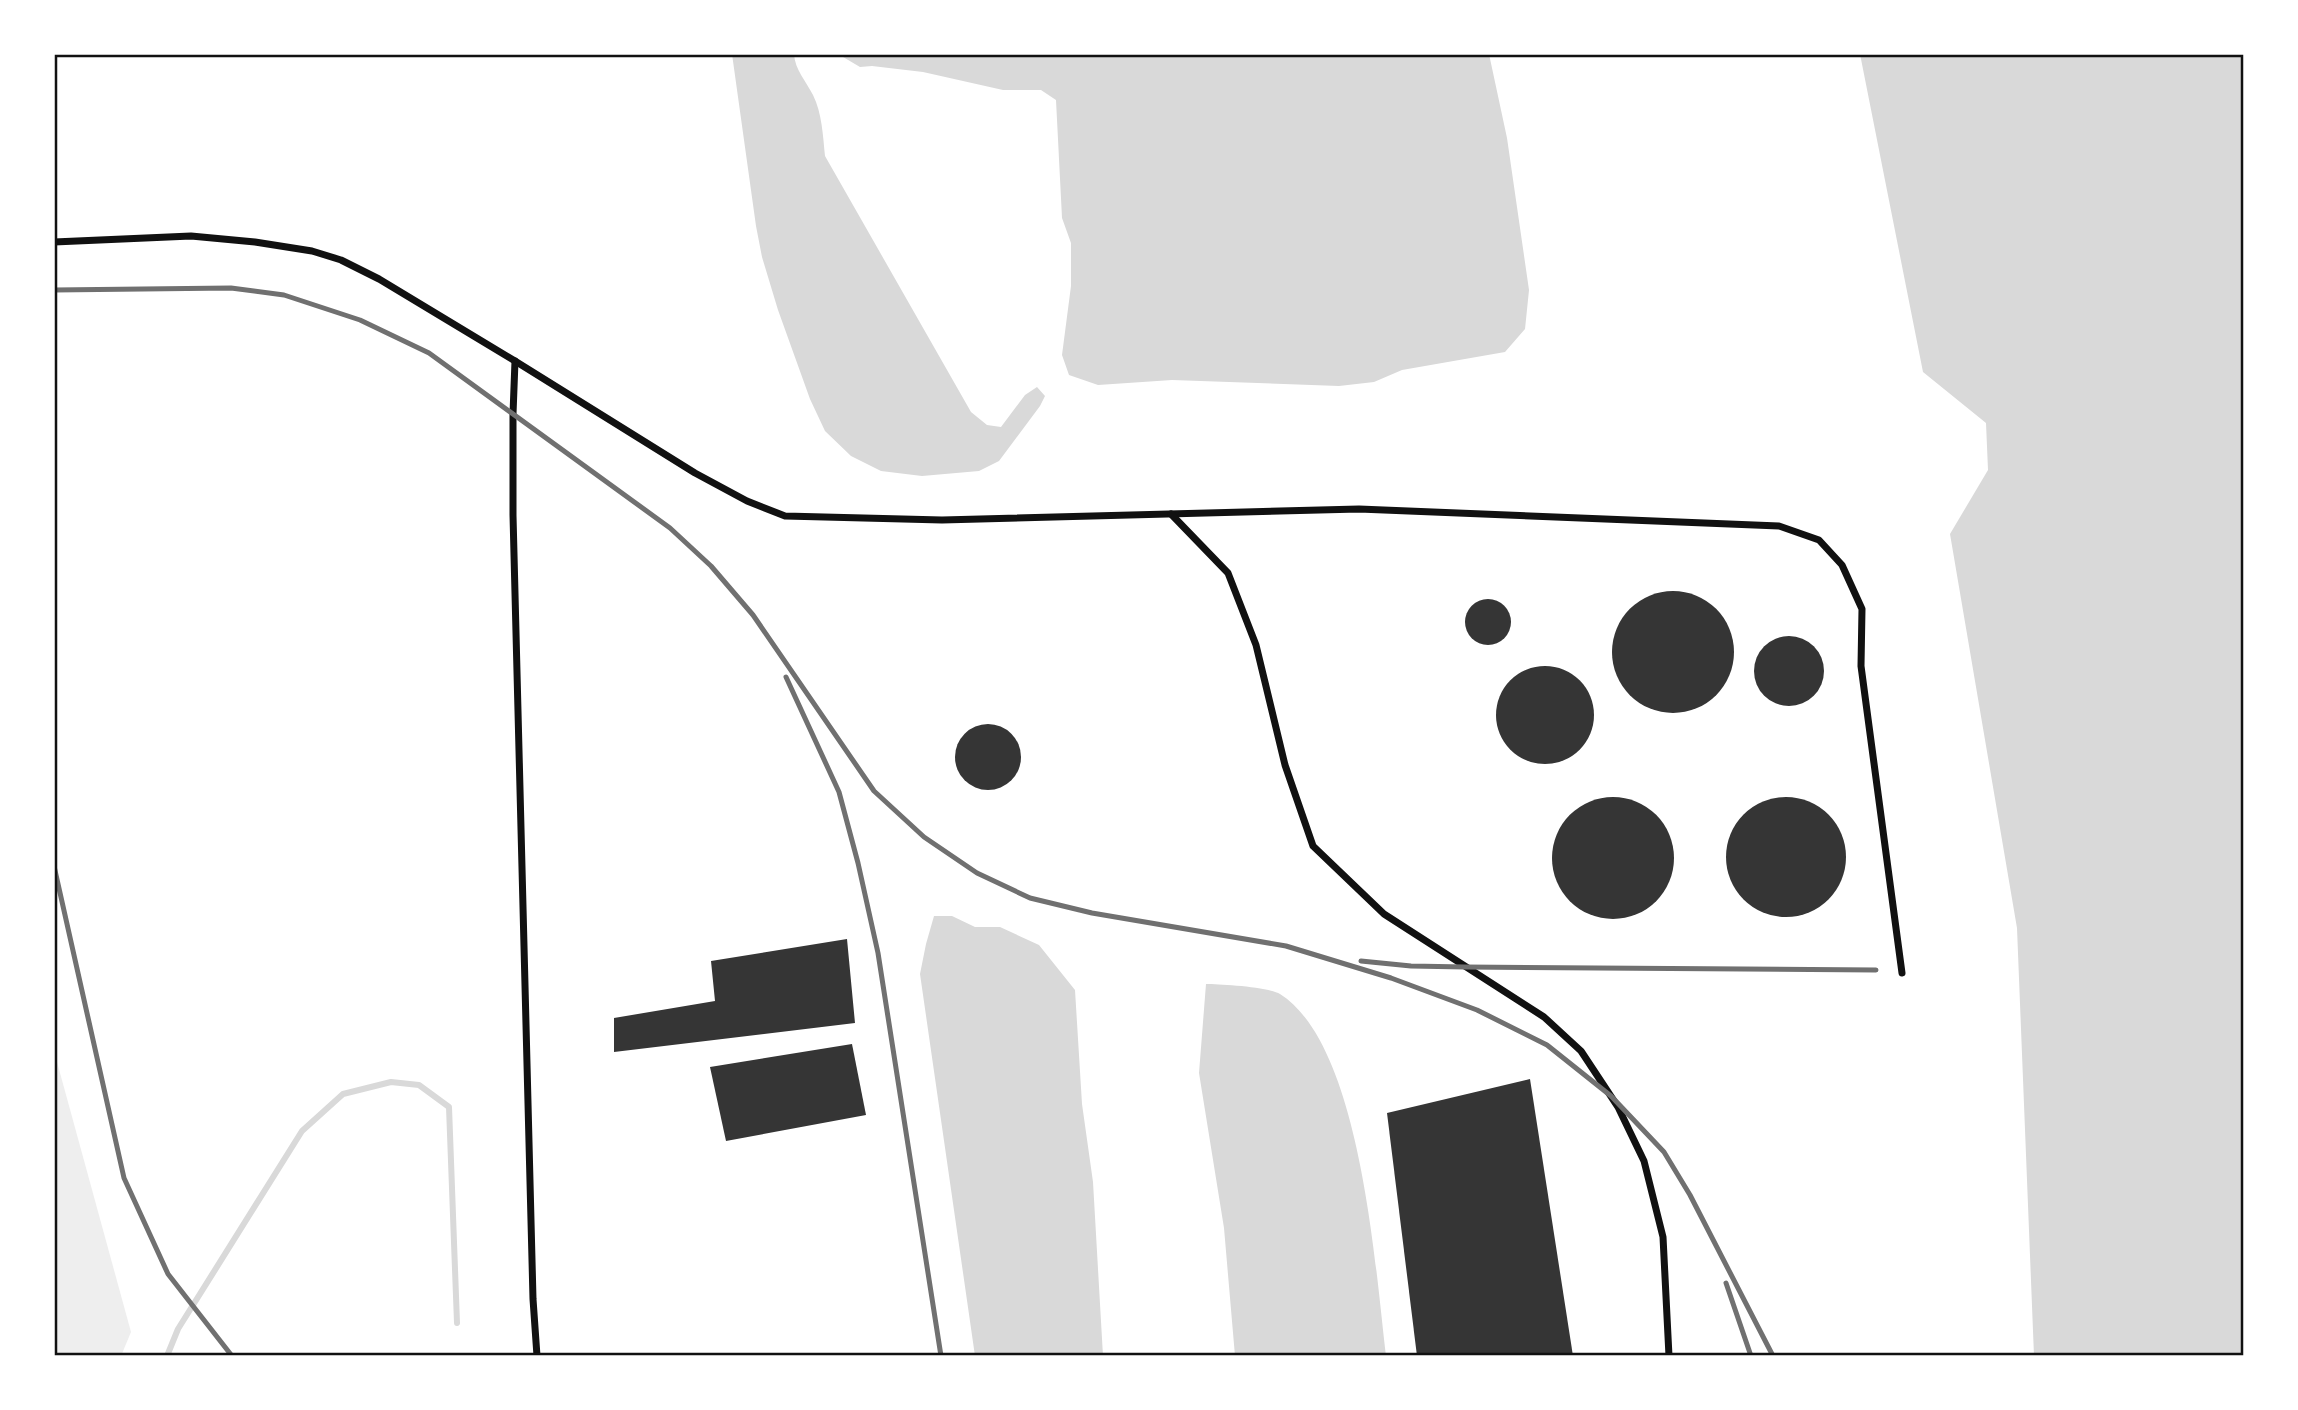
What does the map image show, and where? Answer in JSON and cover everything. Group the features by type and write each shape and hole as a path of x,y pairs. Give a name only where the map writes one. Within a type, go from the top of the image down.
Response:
{"street":[{"path":"54,242 191,236 312,251 341,260 379,279 695,473 747,501 785,516 942,520 1372,509 1779,526 1819,540 1842,565 1862,609 1861,666 1902,973"},
{"path":"515,361 513,515 532,1271 537,1356"},
{"path":"1171,514 1228,573 1256,645 1285,765 1313,846 1384,914 1544,1017 1581,1051 1618,1107 1644,1161 1663,1237 1669,1356"}],"shaded area":[{"path":"732,54 794,54 818,109 825,156 971,412 987,425 1001,427 1025,395 1037,387 1045,396 999,461 979,471 922,476 881,471 851,456 825,431 810,399 762,257"},
{"path":"838,54 1489,54 1507,138 1529,290 1525,329 1505,352 1402,370 1374,382 1339,386 1172,380 1098,385 1069,375 1062,355 1071,286 1071,243 1062,218 1056,100 1041,90 1003,90 923,72 860,67"},
{"path":"1860,54 2244,54 2244,1356 2034,1356 2017,928 1950,534 1988,470 1986,423 1923,372"},
{"path":"934,916 952,916 975,927 1000,927 1039,945 1075,990 1082,1104 1093,1182 1103,1356 975,1356 920,974"},
{"path":"1206,984 1233,985 1280,994 1307,1021 1329,1059 1346,1107 1359,1160 1369,1215 1386,1356 1235,1356 1224,1228 1199,1073"},
{"path":"54,1051 131,1332 121,1356 54,1356"}],"building":[{"path":"1673,591 1696,596 1716,609 1729,629 1734,652 1729,675 1716,695 1696,708 1673,713 1650,708 1630,695 1617,675 1612,652 1617,629 1630,609 1650,596"},
{"path":"1488,599 1504,606 1511,622 1504,638 1488,645 1472,638 1465,622 1472,606"},
{"path":"1789,636 1814,646 1824,671 1814,696 1789,706 1764,696 1754,671 1764,646"},
{"path":"1545,666 1564,670 1580,680 1590,696 1594,715 1590,734 1580,750 1564,760 1545,764 1526,760 1510,750 1500,734 1496,715 1500,696 1510,680 1526,670"},
{"path":"988,724 1001,726 1011,734 1019,744 1019,770 1011,780 1001,788 988,790 975,788 965,780 957,770 955,757 957,744 965,734 975,726"},
{"path":"1613,797 1636,801 1656,815 1670,835 1674,858 1670,881 1656,901 1636,915 1613,919 1590,915 1570,901 1556,881 1552,858 1556,835 1570,815 1590,801"},
{"path":"1786,797 1809,802 1828,815 1841,834 1846,857 1841,880 1828,899 1809,912 1786,917 1763,912 1744,899 1731,880 1726,857 1731,834 1744,815 1763,802"},
{"path":"847,939 855,1023 614,1052 614,1018 715,1001 711,961"},
{"path":"852,1044 866,1115 726,1141 710,1067"},
{"path":"1530,1079 1573,1356 1417,1356 1387,1113"}],"waterway":[{"path":"167,1356 178,1329 302,1131 343,1094 391,1082 419,1085 449,1107 457,1323"}],"railway":[{"path":"54,290 231,288 284,295 360,320 429,353 670,528 711,566 753,615 874,791 924,837 977,873 1030,898 1092,913 1286,946 1391,978 1477,1010 1547,1045 1611,1096 1664,1152 1690,1195 1773,1356"},
{"path":"786,677 839,792 858,863 878,953 941,1356"},
{"path":"54,866 124,1178 168,1274 232,1356"},
{"path":"1361,961 1411,966 1465,967 1876,970"},
{"path":"1726,1283 1751,1356"}]}
